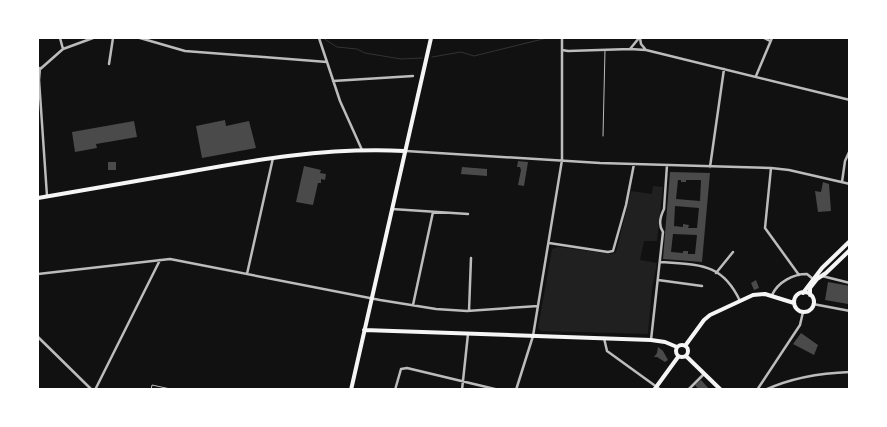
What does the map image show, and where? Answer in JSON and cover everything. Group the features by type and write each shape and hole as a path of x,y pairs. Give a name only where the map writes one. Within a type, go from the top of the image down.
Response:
{"main road":[{"path":"351,390 431,38"},
{"path":"38,198 214,167 307,153 362,150 404,151"},
{"path":"782,298 796,297 804,292 822,268 850,241"},
{"path":"364,330 651,340 665,342 677,347 685,346 704,320 710,315 758,294 772,295 794,302 798,310 803,312 811,309 813,304 810,294 812,284 850,250"},
{"path":"804,292 810,294"},
{"path":"794,302 796,297"},
{"path":"685,346 688,350 686,356"},
{"path":"677,347 678,357"},
{"path":"678,357 686,356"},
{"path":"686,356 705,372 721,390"},
{"path":"655,388 678,357"}],"street":[{"path":"60,38 63,49"},
{"path":"47,196 39,69 63,49 93,38"},
{"path":"109,64 113,38"},
{"path":"140,38 185,51 327,62"},
{"path":"320,38 333,81 362,150"},
{"path":"516,390 533,336 562,160 562,38"},
{"path":"630,49 640,38"},
{"path":"640,38 641,44 646,50"},
{"path":"756,76 771,39 764,38"},
{"path":"562,50 646,50 850,100"},
{"path":"710,167 724,69"},
{"path":"333,81 413,76"},
{"path":"842,182 845,161 850,150"},
{"path":"404,151 634,164 771,168 789,170 850,184"},
{"path":"247,274 274,158"},
{"path":"549,243 608,252 614,249 634,164"},
{"path":"651,340 660,262 662,232 660,215 664,209 667,165"},
{"path":"771,168 765,228 799,275"},
{"path":"392,209 468,214"},
{"path":"413,305 434,212"},
{"path":"716,272 733,252"},
{"path":"470,310 471,258"},
{"path":"38,274 170,259 436,309 470,310 538,306"},
{"path":"38,337 93,390 160,260"},
{"path":"660,262 702,265 723,276 732,286 740,301"},
{"path":"772,295 781,283 799,275 808,274 813,280"},
{"path":"822,276 850,283"},
{"path":"658,280 702,286"},
{"path":"813,304 849,311 850,306"},
{"path":"757,390 800,325 803,312"},
{"path":"462,390 468,334"},
{"path":"604,338 607,351 660,390"},
{"path":"395,390 401,369 407,368 499,390"},
{"path":"688,390 705,372"},
{"path":"765,390 779,384 829,373 850,372"}],"lane":[{"path":"603,136 605,50"},
{"path":"151,390 152,385 175,390"}],"shaded area":[{"path":"653,186 663,187 657,241 644,241 640,260 657,263 652,289 648,334 541,331 538,328 552,249 558,247 612,254 616,252 631,191 652,194"}],"building":[{"path":"225,120 226,126 249,121 256,148 202,158 196,126"},
{"path":"134,121 137,137 96,144 97,148 75,152 72,132"},
{"path":"518,161 528,162 524,186 518,185 521,170 520,167 517,167"},
{"path":"108,162 116,162 116,170 108,170"},
{"path":"304,166 321,170 320,173 326,174 325,180 321,179 321,183 318,183 313,205 296,202"},
{"path":"462,167 487,169 487,176 461,174"},
{"path":"670,172 710,173 702,262 663,259","holes":["678,180 681,180 681,182 701,180 700,201 676,199","675,206 699,208 697,228 688,228 689,225 683,224 683,227 674,226","673,234 697,235 695,254 688,254 688,251 683,251 683,253 671,252"]},
{"path":"823,182 829,184 831,211 818,212 815,191 821,192"},
{"path":"756,280 759,288 754,290 751,283"},
{"path":"828,282 850,286 848,304 825,300"},
{"path":"801,333 818,345 814,355 793,344"},
{"path":"658,347 663,351 668,360 665,362 654,357"},
{"path":"701,380 710,390 699,390 695,385"}],"waterway":[{"path":"323,38 337,47 357,49 365,53 401,59 422,58"},
{"path":"432,57 461,52 474,56 547,38"}]}
